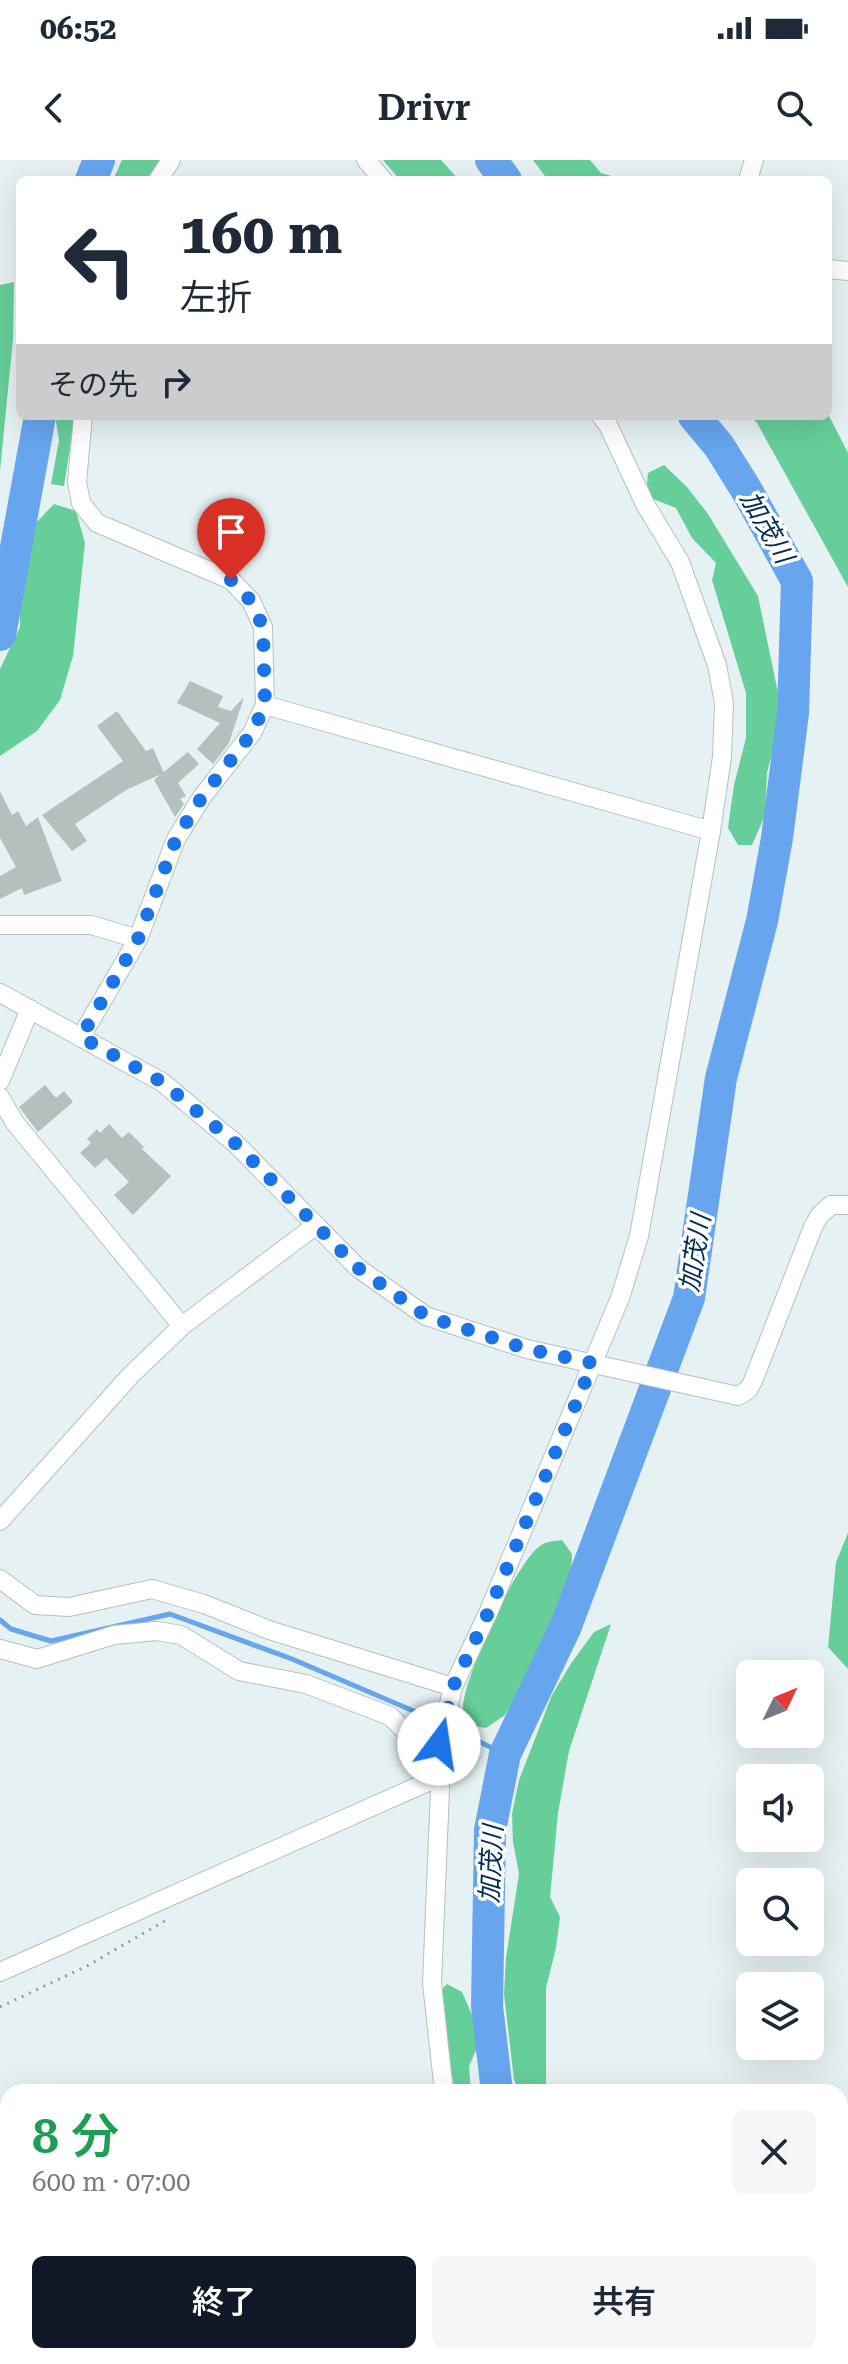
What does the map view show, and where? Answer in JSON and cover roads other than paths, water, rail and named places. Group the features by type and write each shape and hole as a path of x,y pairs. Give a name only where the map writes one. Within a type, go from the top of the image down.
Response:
{"street":[{"path":"366,160 380,176"},
{"path":"81,1037 138,939 176,839 202,797 252,733 265,705 263,627 251,601 231,580 97,523 81,503 77,482 83,420"},
{"path":"443,2084 432,1983 440,1738 453,1687 488,1613 620,1298 639,1236 722,757 724,703 717,665 680,562 645,504 604,420"},
{"path":"265,705 711,831"},
{"path":"0,925 91,925 138,939"},
{"path":"0,993 162,1082 236,1144 358,1268 426,1316 527,1349 738,1396 748,1390 753,1381 799,1258 820,1215 831,1205 848,1205"},
{"path":"0,1081 30,1009"},
{"path":"0,1097 15,1123 182,1326"},
{"path":"0,1521 130,1376 182,1326 315,1226"},
{"path":"0,1579 24,1600 46,1606 69,1607 152,1589 204,1604 269,1630 453,1687"},
{"path":"0,1649 37,1659 114,1635 157,1631 181,1635 239,1671 306,1684 390,1716 404,1730 440,1738"},
{"path":"0,1972 441,1776"}],"waterway":[{"name":"加茂川","path":"93,176 99,160"},
{"name":"加茂川","path":"491,160 503,176"},
{"name":"加茂川","path":"0,635 39,420"},
{"name":"加茂川","path":"496,2084 487,2006 490,1830 505,1754 566,1626 689,1298 721,1078 762,921 777,838 793,713 797,581 747,491 719,446 697,420"},
{"path":"0,1620 11,1629 51,1641 170,1614 292,1659 505,1754"}]}
